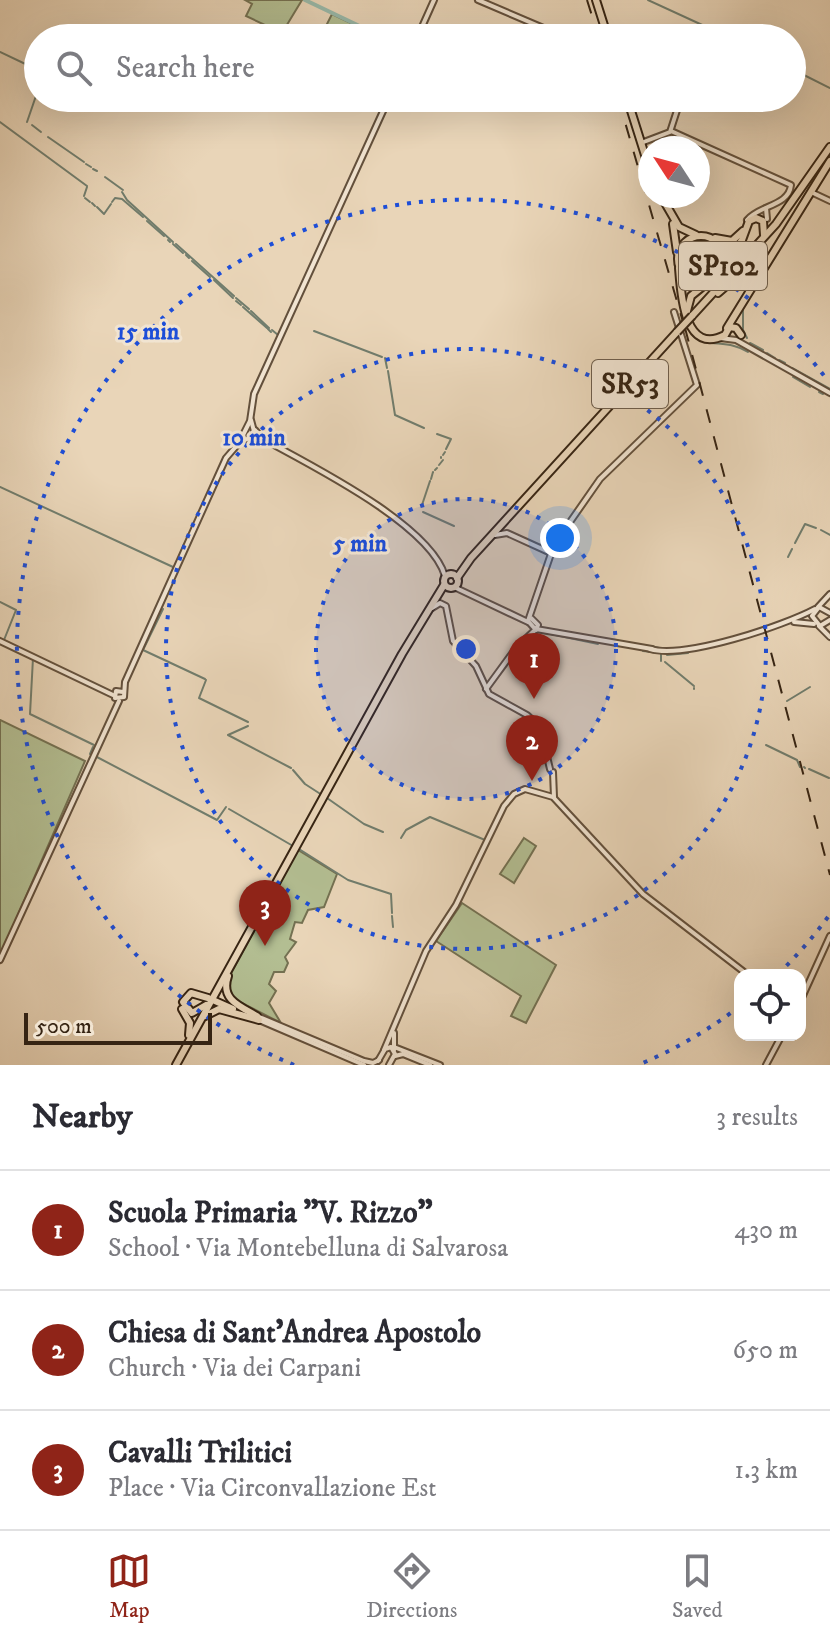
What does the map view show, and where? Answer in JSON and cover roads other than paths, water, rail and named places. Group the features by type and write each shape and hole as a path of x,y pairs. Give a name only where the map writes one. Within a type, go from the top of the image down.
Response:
{"main road":[{"path":"596,0 604,24"},
{"path":"631,112 639,136"},
{"name":"SR53","path":"481,547 747,257 795,198 830,147"},
{"path":"679,262 699,338 717,338 729,328 830,161"},
{"path":"711,238 735,240 754,216 767,219 778,217 795,198"},
{"name":"SP102","path":"667,208 682,230 711,238 723,251 721,271 711,280 691,280 679,262 671,216"},
{"path":"747,257 766,229 763,221 750,219"},
{"path":"721,271 750,219"},
{"name":"SP102","path":"679,262 683,245 699,236"},
{"path":"691,316 746,268 762,271"},
{"path":"691,316 691,296 711,280"},
{"path":"739,338 741,307"},
{"path":"729,328 739,338"},
{"path":"177,1063 407,645 451,581 481,547"},
{"path":"240,948 225,991 230,999 258,1018"},
{"path":"212,998 190,993 184,999 183,1006 192,1013 203,1008 227,972"},
{"path":"177,1063 191,1029 181,998 192,990 258,1018"},
{"path":"184,1050 212,1010 258,1018"}],"street":[{"path":"423,24 434,0"},
{"path":"478,0 534,24"},
{"path":"0,960 227,457 239,443 251,418 254,396 383,112"},
{"path":"631,112 641,136"},
{"path":"671,131 677,112"},
{"path":"660,136 671,131 787,183 791,187 789,193 764,211 767,219"},
{"path":"811,192 830,201"},
{"path":"750,219 772,205"},
{"path":"486,689 529,635 551,553 604,474 696,386 674,312"},
{"path":"717,338 739,338 830,393"},
{"path":"251,418 263,439 384,511 424,545 451,581 464,592 533,622 545,631 650,649 681,650 788,622 824,607 830,613"},
{"path":"246,427 255,429"},
{"path":"250,438 255,429"},
{"path":"243,433 250,438"},
{"path":"239,443 250,438 263,439"},
{"path":"507,533 505,526 516,509"},
{"path":"481,547 497,533 507,533 551,553"},
{"path":"830,594 812,618 830,637"},
{"path":"430,610 441,603 448,610 453,642 476,666 493,698 537,723 544,735 551,768 551,794"},
{"path":"788,622 825,625 830,620"},
{"path":"0,641 118,694"},
{"path":"258,1018 364,1061 378,1062 424,956 458,902 509,799 525,789 551,794 641,892 740,969"},
{"path":"389,1065 438,932"},
{"path":"806,989 830,936"},
{"path":"258,1018 364,1065"},
{"path":"766,1065 779,1041"},
{"path":"384,1050 394,1047 440,1065"},
{"path":"393,1057 403,1054 430,1065"}],"waterway":[{"path":"305,0 355,24"},
{"path":"648,0 700,24"},
{"path":"0,52 24,63"},
{"path":"806,76 830,88"},
{"path":"27,122 30,112"},
{"path":"0,122 87,186"},
{"path":"32,125 41,132"},
{"path":"48,137 84,162"},
{"path":"86,164 91,167"},
{"path":"93,169 97,171"},
{"path":"105,177 123,190"},
{"path":"84,196 87,187"},
{"path":"122,192 173,242"},
{"path":"85,198 90,202"},
{"path":"112,202 115,198 122,199 143,217"},
{"path":"92,203 95,206"},
{"path":"97,207 104,214 111,204"},
{"path":"147,221 164,236"},
{"path":"173,244 183,253"},
{"path":"176,244 234,296"},
{"path":"186,255 189,258"},
{"path":"192,261 210,277"},
{"path":"214,280 233,298"},
{"path":"236,298 249,309"},
{"path":"236,301 241,305"},
{"path":"243,307 267,328"},
{"path":"743,310 743,330 747,338"},
{"path":"251,311 269,328"},
{"path":"268,329 271,332"},
{"path":"272,330 278,335"},
{"path":"314,331 382,357"},
{"path":"693,336 705,342 733,346 748,352"},
{"path":"750,343 763,350"},
{"path":"767,353 775,358"},
{"path":"385,358 387,368"},
{"path":"779,360 785,363"},
{"path":"792,368 830,389"},
{"path":"388,371 395,415 424,428"},
{"path":"793,377 810,387"},
{"path":"819,392 823,394"},
{"path":"437,434 451,439 446,449"},
{"path":"439,465 443,460"},
{"path":"431,479 433,472"},
{"path":"422,505 430,481"},
{"path":"0,487 173,567"},
{"path":"423,512 454,526"},
{"path":"795,543 805,524 816,528"},
{"path":"821,530 830,535"},
{"path":"788,557 792,549"},
{"path":"819,602 830,591"},
{"path":"0,602 16,610 4,640 21,650"},
{"path":"163,609 143,650 205,679"},
{"path":"541,632 598,644"},
{"path":"634,644 645,646"},
{"path":"651,646 659,648"},
{"path":"643,651 661,653 661,661"},
{"path":"667,655 688,653"},
{"path":"33,658 30,714 94,745"},
{"path":"665,662 694,686"},
{"path":"206,680 199,698 248,722"},
{"path":"787,701 810,687"},
{"path":"248,726 228,735 291,768"},
{"path":"766,745 797,760 800,767"},
{"path":"90,754 93,747"},
{"path":"95,756 217,820 226,807"},
{"path":"809,769 829,778"},
{"path":"293,770 305,784 322,795"},
{"path":"327,798 364,824 383,832"},
{"path":"229,809 293,846"},
{"path":"401,838 406,830 430,817 485,840"},
{"path":"299,849 348,880 391,894 392,913"},
{"path":"392,916 393,927"}],"railway":[{"path":"587,0 595,24"},
{"path":"622,112 683,322"},
{"path":"685,328 830,875"}],"place":[{"name":"Scuola Primaria \"V. Rizzo\"","path":"534,699"},
{"name":"Chiesa di Sant'Andrea Apostolo","path":"532,781"},
{"name":"Cavalli Trilitici","path":"265,946"}]}
